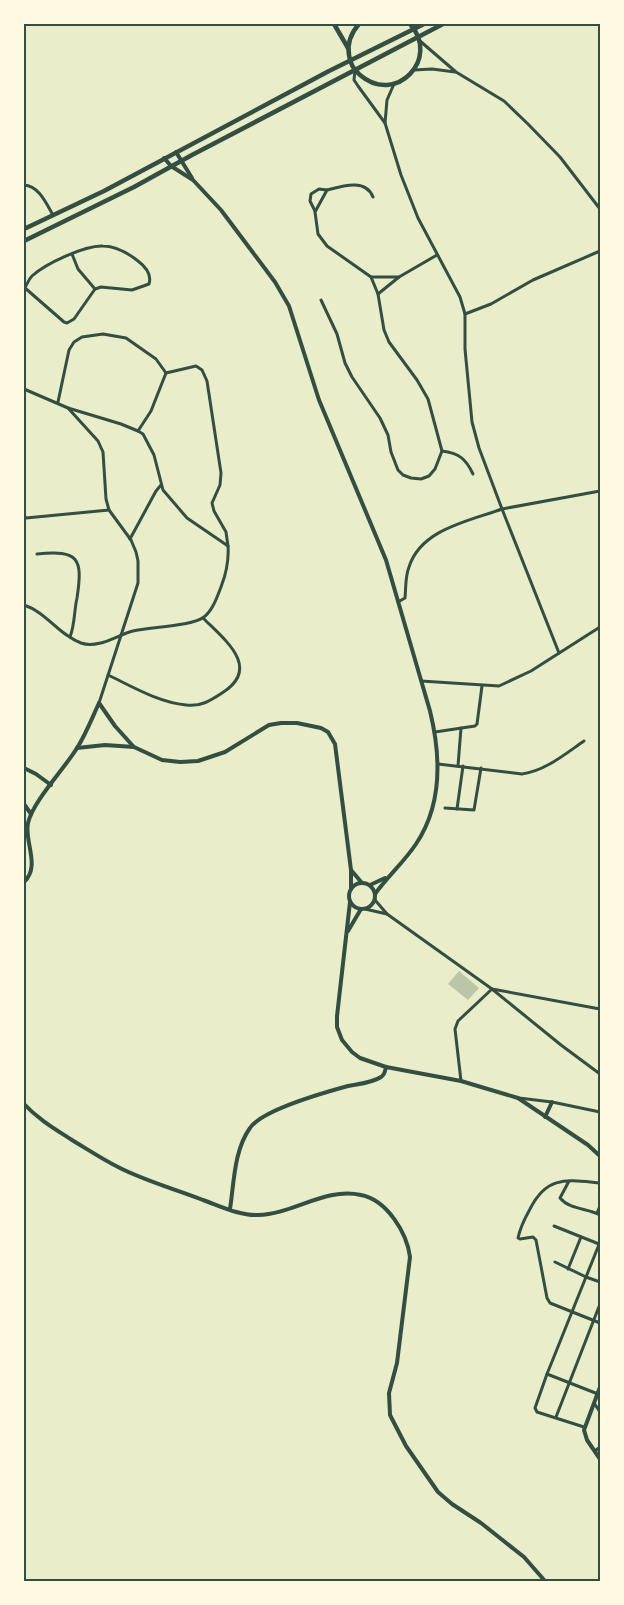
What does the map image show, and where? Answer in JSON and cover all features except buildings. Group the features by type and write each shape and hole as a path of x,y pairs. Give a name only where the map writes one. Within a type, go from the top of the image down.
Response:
{"main road":[{"path":"334,24 348,48"},
{"path":"359,24 350,38 348,48 350,61 355,70 368,81 380,85 394,84 402,81 414,70 419,61 421,52 419,39 410,24"},
{"path":"24,229 104,191 424,24"},
{"path":"24,241 127,191 355,70 419,39 443,24"}],"street":[{"path":"419,39 456,72 504,102 528,124 560,157 600,209"},
{"path":"414,70 432,69 456,72"},
{"path":"355,70 354,80 385,123 409,198 460,297 465,314 472,422 479,448 559,653"},
{"path":"385,123 387,100 394,84"},
{"path":"176,152 193,180 235,227 275,282 289,306 318,400 386,560 435,732 438,764 437,786 429,822 400,865 375,894"},
{"path":"164,158 171,166 193,180"},
{"path":"24,185 28,185 39,192 53,214"},
{"path":"322,300 338,334 345,363 352,377 380,418 388,435 391,452 398,470 402,475 410,478 425,478 435,469 442,451 428,399 417,380 389,342 384,330 378,294 370,277 334,252 322,241 318,234 315,212 310,201 311,194 318,189 327,190 336,187 362,185 368,189 373,197"},
{"path":"315,212 327,190"},
{"path":"101,246 110,246 128,253 146,268 150,276 149,284 132,290 101,287 95,289 74,318 65,323 25,288 29,279 38,271 72,254 101,246"},
{"path":"465,314 491,304 533,280 600,250"},
{"path":"72,254 78,269 95,289"},
{"path":"378,294 399,277 437,255"},
{"path":"370,277 399,277"},
{"path":"58,402 69,350 74,342 82,337 103,334 126,338 156,359 166,372"},
{"path":"24,605 42,615 81,643 88,644 107,641 122,634 203,618 215,602 228,561 228,546 226,532 214,511 212,503 221,481 221,473 207,381 202,370 196,366 166,372"},
{"path":"138,431 151,411 166,372"},
{"path":"24,389 58,402 68,408 138,431 146,439 154,455 163,490 187,518 228,546"},
{"path":"24,882 29,876 31,867 27,828 31,814 78,748 99,703 138,583 138,561 134,547 109,510 106,499 101,446 68,408"},
{"path":"442,451 459,455 467,462 473,474"},
{"path":"130,539 156,491 162,485"},
{"path":"398,602 405,598 409,565 420,546 428,538 502,508 600,491"},
{"path":"24,517 109,510"},
{"path":"37,554 64,553 73,556 78,563 80,579 74,622 70,636"},
{"path":"107,674 168,702 188,706 212,700 233,685 240,670 236,653 231,645 203,618"},
{"path":"421,681 499,686 559,653 600,627"},
{"path":"435,732 475,726 477,724 482,686"},
{"path":"99,703 114,726 134,747"},
{"path":"78,748 106,745 134,747 162,760 198,762 224,752 270,725 297,723 321,728 328,732 335,744 351,870 350,902 337,1016 337,1026 342,1040 360,1058 386,1067 461,1081 518,1098 552,1102 600,1112"},
{"path":"458,766 461,728"},
{"path":"438,764 522,774 529,773 543,767 584,741"},
{"path":"457,809 463,766"},
{"path":"24,768 51,785"},
{"path":"445,808 474,810 481,768"},
{"path":"24,804 31,814"},
{"path":"351,870 362,883"},
{"path":"351,889 354,885 362,883 370,885 388,877"},
{"path":"347,933 363,909 373,904 375,900 375,894 370,885"},
{"path":"375,900 388,914 492,989 600,1074"},
{"path":"350,902 356,908 388,914"},
{"path":"492,989 600,1009"},
{"path":"461,1081 455,1029 458,1021 492,989"},
{"path":"230,1209 239,1151 243,1137 251,1125 262,1116 276,1110 341,1088 377,1079 384,1075 386,1067"},
{"path":"518,1098 588,1145 600,1156"},
{"path":"545,1117 552,1102"},
{"path":"24,1104 32,1113 52,1128 118,1167 161,1185 230,1209 264,1215 287,1210 326,1196 344,1193 361,1194 371,1198 383,1208 405,1236 410,1257 397,1363 389,1393 390,1415 406,1446 438,1492 524,1557 545,1581"},
{"path":"600,1183 577,1180 552,1184 539,1193 526,1217 518,1238 532,1236 535,1238 548,1301 600,1323"},
{"path":"569,1181 560,1200 577,1209 598,1214 600,1206"},
{"path":"554,1226 600,1243 547,1374 535,1410 584,1428"},
{"path":"568,1268 581,1237"},
{"path":"555,1262 600,1282"},
{"path":"556,1417 600,1304"},
{"path":"547,1374 598,1394"},
{"path":"600,1387 584,1428 585,1437 600,1459"},
{"path":"594,1403 600,1412"},
{"path":"595,1451 600,1447"}]}
